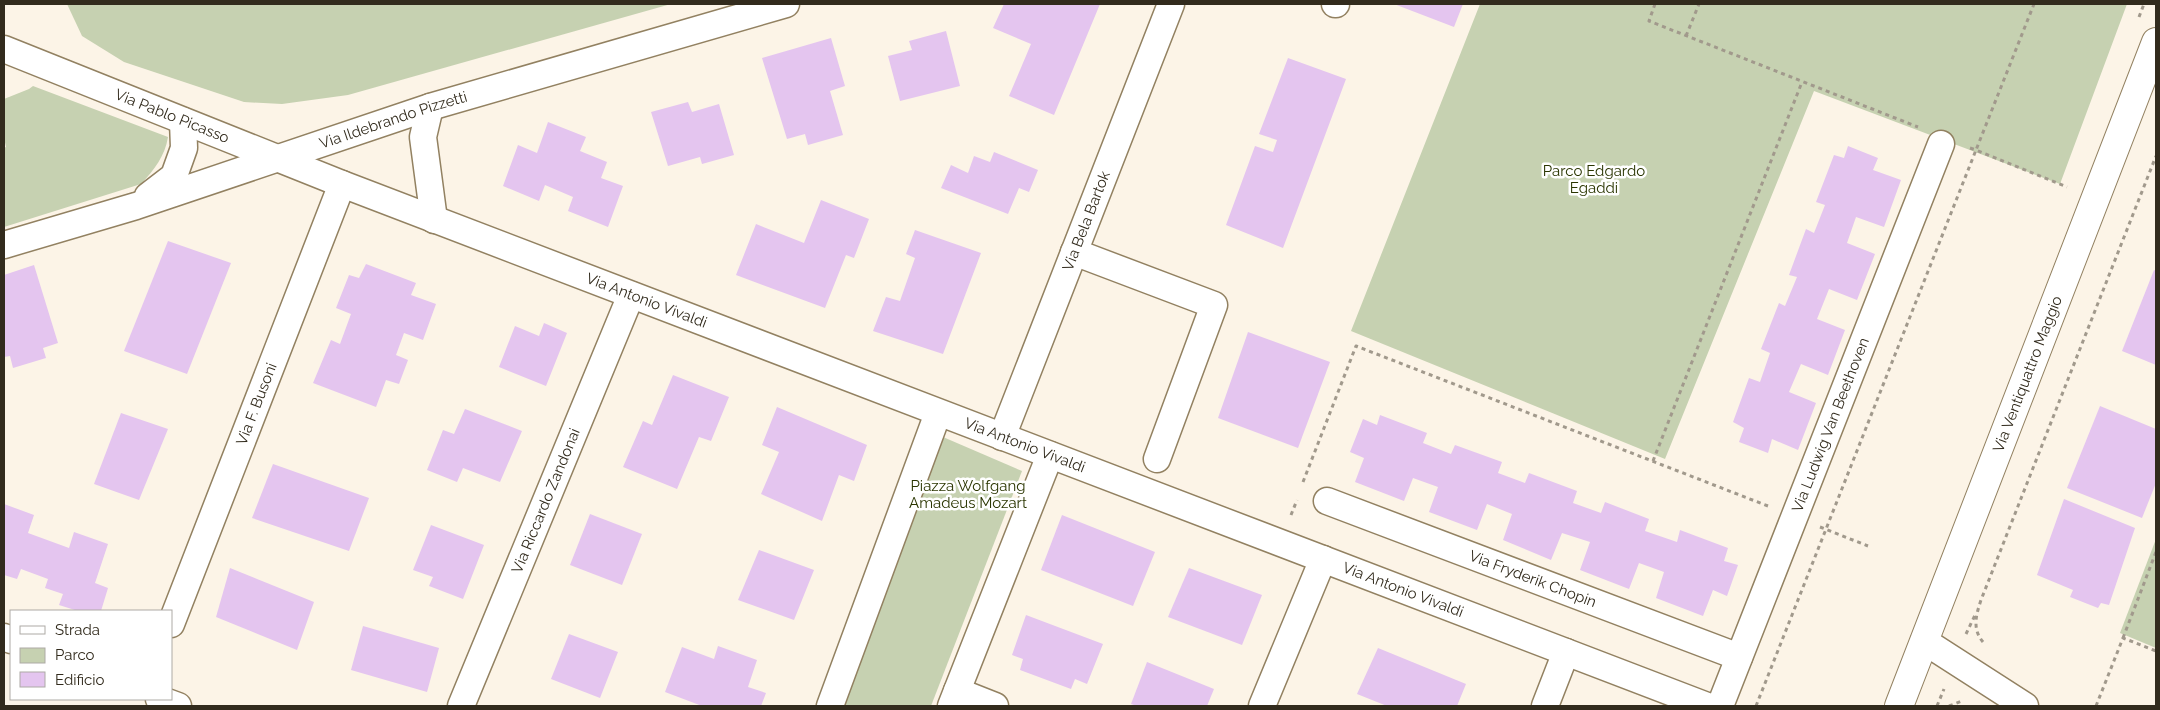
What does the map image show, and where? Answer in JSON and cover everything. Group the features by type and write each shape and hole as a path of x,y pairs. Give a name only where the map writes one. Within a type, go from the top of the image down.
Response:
{"street":[{"name":"Via Ildebrando Pizzetti","path":"4,245 136,206 430,107 786,4"},
{"name":"Via Bela Bartok","path":"1002,437 1171,4"},
{"name":"Via Ventiquattro Maggio","path":"1899,706 2156,42"},
{"name":"Via Pablo Picasso","path":"4,49 342,184"},
{"path":"430,107 423,137 434,220"},
{"path":"136,206 174,176 184,148 183,121"},
{"name":"Via Ludwig Van Beethoven","path":"1720,706 1794,516 1933,137"},
{"name":"Via Antonio Vivaldi","path":"342,184 1706,706"},
{"name":"Via F. Busoni","path":"172,621 342,184"},
{"path":"1074,252 1214,305 1157,459"},
{"name":"Via Riccardo Zandonai","path":"461,706 631,295"},
{"path":"830,706 938,413"},
{"path":"995,706 954,699 1050,455"},
{"name":"Via Fryderik Chopin","path":"1326,501 1739,656"},
{"path":"1262,706 1323,559"},
{"path":"1924,642 2025,706"},
{"path":"1544,706 1566,652"}],"path":[{"path":"1655,4 1648,21 1802,82 1933,137"},
{"path":"1686,36 1699,4"},
{"path":"1756,706 2034,4"},
{"path":"1652,461 1802,82"},
{"path":"1968,147 2069,188 2073,184"},
{"path":"1986,646 1980,638 1976,626 1981,600 2156,156"},
{"path":"1303,484 1356,346 1868,546"},
{"path":"1289,520 1299,493"},
{"path":"2096,706 2156,552"},
{"path":"2122,638 2156,652"}],"green space":[{"path":"67,4 671,4 348,95 282,104 244,102 124,62 82,36"},
{"name":"Parco Edgardo Egaddi","path":"1480,4 2127,4 2060,184 1814,91 1665,459 1351,331"},
{"path":"33,86 168,137 167,144 158,162 141,184 4,227 4,148 6,147 4,138 4,99"},
{"name":"Piazza Wolfgang Amadeus Mozart","path":"943,437 1022,471 931,706 843,706"},
{"path":"2156,539 2156,648 2120,633"}],"building":[{"path":"1004,4 1100,4 1054,115 1009,96 1031,44 993,28"},
{"path":"1394,4 1463,4 1454,27"},
{"path":"946,31 960,86 900,101 888,56 912,50 909,41"},
{"path":"831,38 845,86 830,91 843,135 808,145 805,134 787,139 762,58"},
{"path":"1288,58 1346,79 1283,248 1226,225 1255,146 1273,152 1277,140 1259,134"},
{"path":"688,102 692,112 719,104 734,155 702,164 700,157 668,166 651,112"},
{"path":"548,122 586,137 580,151 607,162 601,178 623,186 608,227 568,211 573,197 545,185 539,201 503,186 518,145 537,153"},
{"path":"1848,146 1878,158 1873,170 1901,180 1884,227 1856,217 1847,243 1875,254 1857,300 1829,289 1817,319 1845,330 1828,375 1801,364 1789,392 1816,403 1798,450 1772,439 1768,453 1739,442 1744,428 1733,422 1749,378 1760,382 1770,353 1761,349 1779,303 1785,306 1797,277 1789,275 1806,229 1814,233 1825,205 1816,202 1834,155 1844,158"},
{"path":"994,152 1038,170 1029,192 1019,188 1008,214 941,188 951,165 968,173 974,156 990,162"},
{"path":"821,200 869,219 854,258 846,255 825,308 736,275 756,224 804,243"},
{"path":"915,230 981,253 943,354 873,331 886,297 900,301 915,258 906,254"},
{"path":"168,241 231,263 187,374 124,351"},
{"path":"366,264 416,283 411,295 436,304 423,340 404,333 396,355 408,360 399,384 386,380 376,407 313,383 331,340 340,344 351,314 336,308 349,275 359,278"},
{"path":"34,265 58,343 43,348 46,358 13,368 10,356 4,357 4,275"},
{"path":"2154,270 2156,271 2156,365 2122,351"},
{"path":"544,323 567,333 546,386 499,367 515,326 539,336"},
{"path":"1248,332 1330,362 1298,448 1218,418"},
{"path":"673,375 729,397 711,441 699,437 677,489 623,467 643,421 652,425"},
{"path":"2100,406 2156,429 2156,483 2142,518 2067,488"},
{"path":"777,407 867,445 854,481 839,475 822,521 761,494 779,452 762,445"},
{"path":"465,409 522,431 500,482 463,468 457,482 427,470 443,430 454,434"},
{"path":"121,413 168,429 139,500 94,484"},
{"path":"1380,415 1427,433 1423,443 1451,454 1455,445 1502,462 1498,473 1525,483 1529,473 1577,491 1573,503 1601,513 1605,502 1649,519 1645,531 1677,542 1680,530 1728,548 1724,561 1738,565 1727,596 1713,590 1703,616 1656,598 1664,572 1639,563 1629,589 1580,570 1590,542 1562,533 1551,560 1503,540 1512,514 1487,504 1477,530 1429,512 1438,487 1413,478 1404,501 1355,482 1364,458 1350,452 1363,419 1377,425"},
{"path":"273,464 369,498 349,551 252,518"},
{"path":"2064,499 2135,528 2109,605 2101,603 2098,608 2070,597 2073,590 2037,575"},
{"path":"4,504 34,515 28,533 69,548 74,532 108,544 95,583 108,588 101,610 75,610 59,605 63,594 45,588 48,579 21,569 17,579 4,575"},
{"path":"590,514 642,534 622,585 570,565"},
{"path":"1062,515 1155,552 1133,606 1041,570"},
{"path":"431,525 484,545 463,599 429,586 433,577 413,570"},
{"path":"759,550 814,570 794,620 738,600"},
{"path":"230,568 314,602 297,650 216,617"},
{"path":"1189,568 1262,595 1242,645 1168,617"},
{"path":"1026,615 1103,644 1087,684 1075,679 1071,689 1020,670 1023,659 1012,655"},
{"path":"363,626 439,648 427,692 351,670"},
{"path":"569,634 618,652 600,698 551,679"},
{"path":"718,646 757,660 748,687 766,693 761,706 702,706 665,692 682,647 714,659"},
{"path":"1378,648 1466,684 1457,706 1387,706 1357,694"},
{"path":"1147,662 1214,689 1207,706 1137,706 1131,704"}]}
